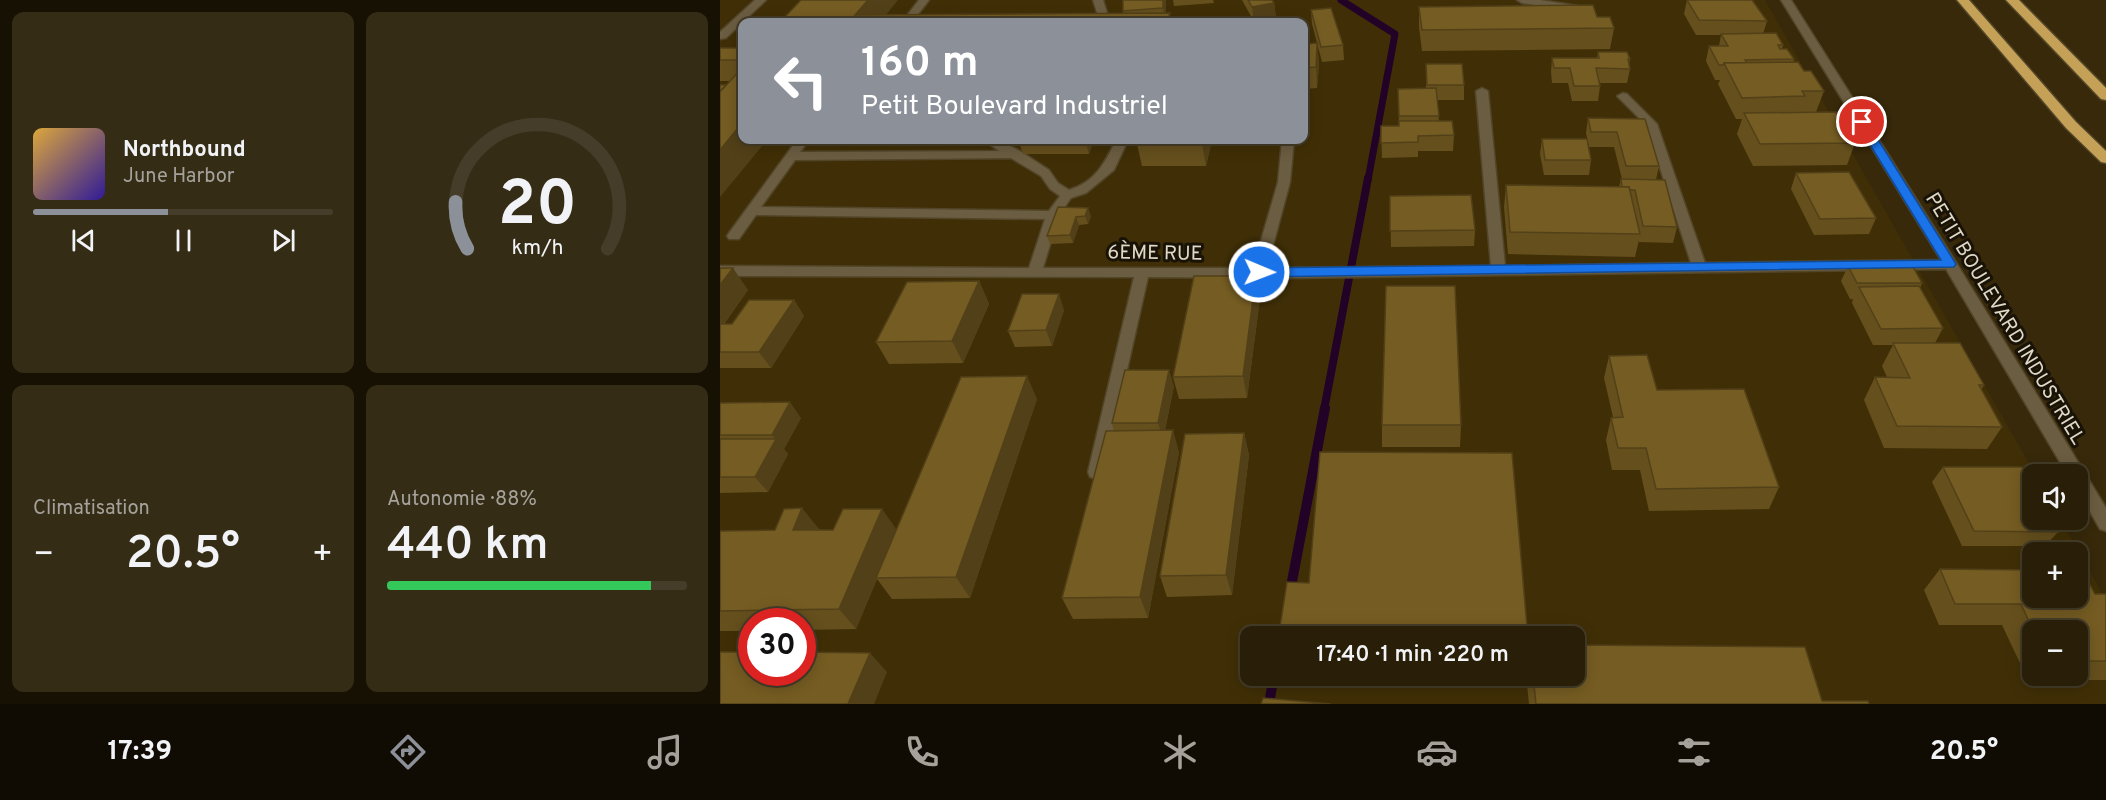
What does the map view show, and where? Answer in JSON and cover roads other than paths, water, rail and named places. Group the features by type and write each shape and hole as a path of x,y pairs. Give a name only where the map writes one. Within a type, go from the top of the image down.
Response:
{"highway":[{"path":"1963,0 2071,125 2106,159"},
{"path":"2012,0 2106,96"}],"street":[{"path":"742,18 761,0"},
{"path":"910,18 924,0"},
{"path":"1098,0 1104,18"},
{"path":"1522,0 1592,12"},
{"name":"PETIT BOULEVARD INDUSTRIEL","path":"1786,0 1950,264 2070,464"},
{"path":"722,36 738,21"},
{"path":"1482,91 1498,269"},
{"path":"1623,96 1651,124 1700,266"},
{"path":"735,236 800,144"},
{"path":"997,144 1045,173 1054,186 1066,195"},
{"path":"1035,270 1053,215 1066,195 1082,190 1110,166 1120,144"},
{"path":"1259,272 1284,182 1288,144"},
{"path":"793,156 1016,154"},
{"path":"752,211 1053,215"},
{"name":"6ÈME RUE","path":"720,271 1035,270 1289,273 1950,264"},
{"path":"1092,490 1142,271"},
{"name":"PETIT BOULEVARD INDUSTRIEL","path":"2088,494 2106,524"}],"waterway":[{"path":"1341,0 1395,34 1368,180"},
{"path":"1324,410 1368,178"},
{"path":"1290,592 1325,408"},
{"path":"1269,704 1272,686"}]}
